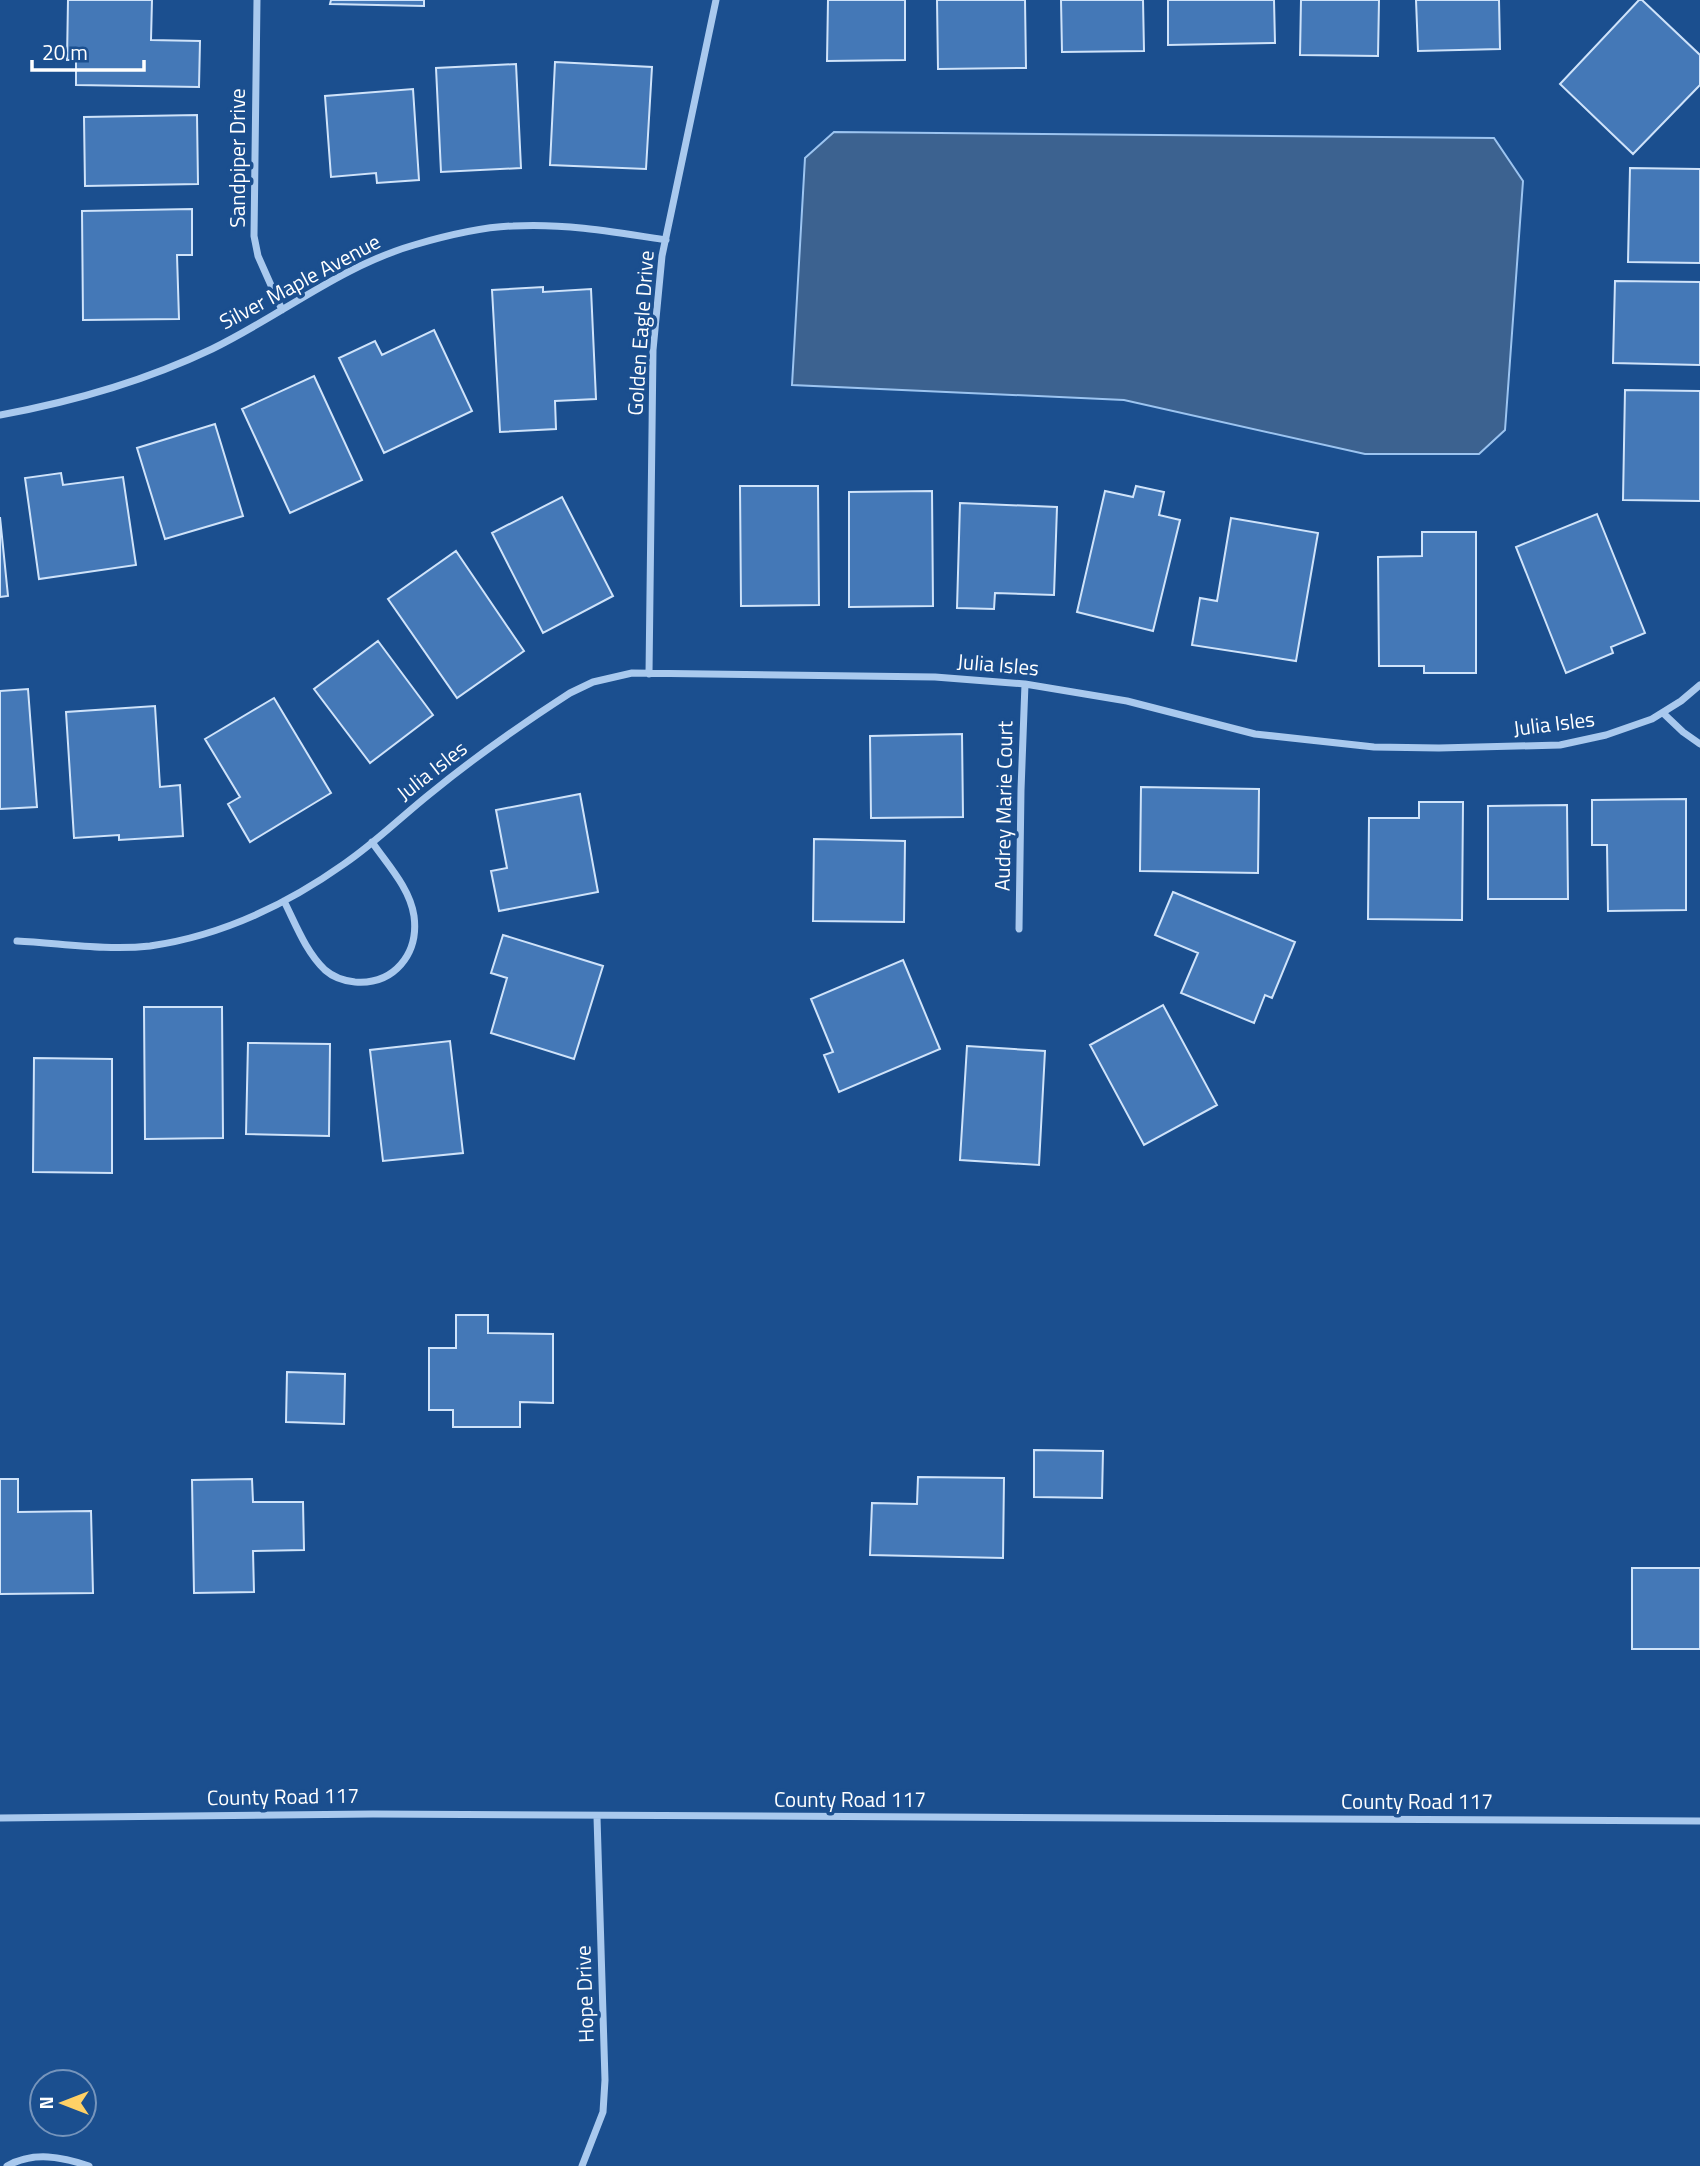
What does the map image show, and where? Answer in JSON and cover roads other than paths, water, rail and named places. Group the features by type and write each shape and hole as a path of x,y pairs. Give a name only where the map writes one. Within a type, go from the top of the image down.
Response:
{"street":[{"name":"Sandpiper Drive","path":"257,0 254,236 258,256 282,310"},
{"name":"Golden Eagle Drive","path":"649,674 653,350 657,292 716,0"},
{"name":"Silver Maple Avenue","path":"0,415 84,395 174,365 212,349 345,274 413,245 476,231 542,225 666,240"},
{"name":"Julia Isles","path":"17,941 127,948 150,946 222,928 270,909 345,863 432,792 570,693 613,676 632,673 935,677 1025,684 1127,701 1255,734 1374,747 1504,748 1560,745 1629,729 1663,713 1700,685"},
{"name":"Audrey Marie Court","path":"1019,929 1025,684"},
{"path":"1663,713 1700,744"},
{"path":"284,901 311,953 327,972 338,978 359,982 391,975 404,961 412,943 414,917 411,903 400,881 372,842"},
{"name":"County Road 117","path":"0,1818 360,1814 1700,1821"},
{"name":"Hope Drive","path":"582,2166 603,2112 604,2101 597,1817"},
{"path":"7,2166 33,2157 50,2156 89,2166"}],"water":[{"path":"834,132 1494,138 1523,181 1505,430 1479,454 1365,454 1124,400 792,385 805,158"}]}
